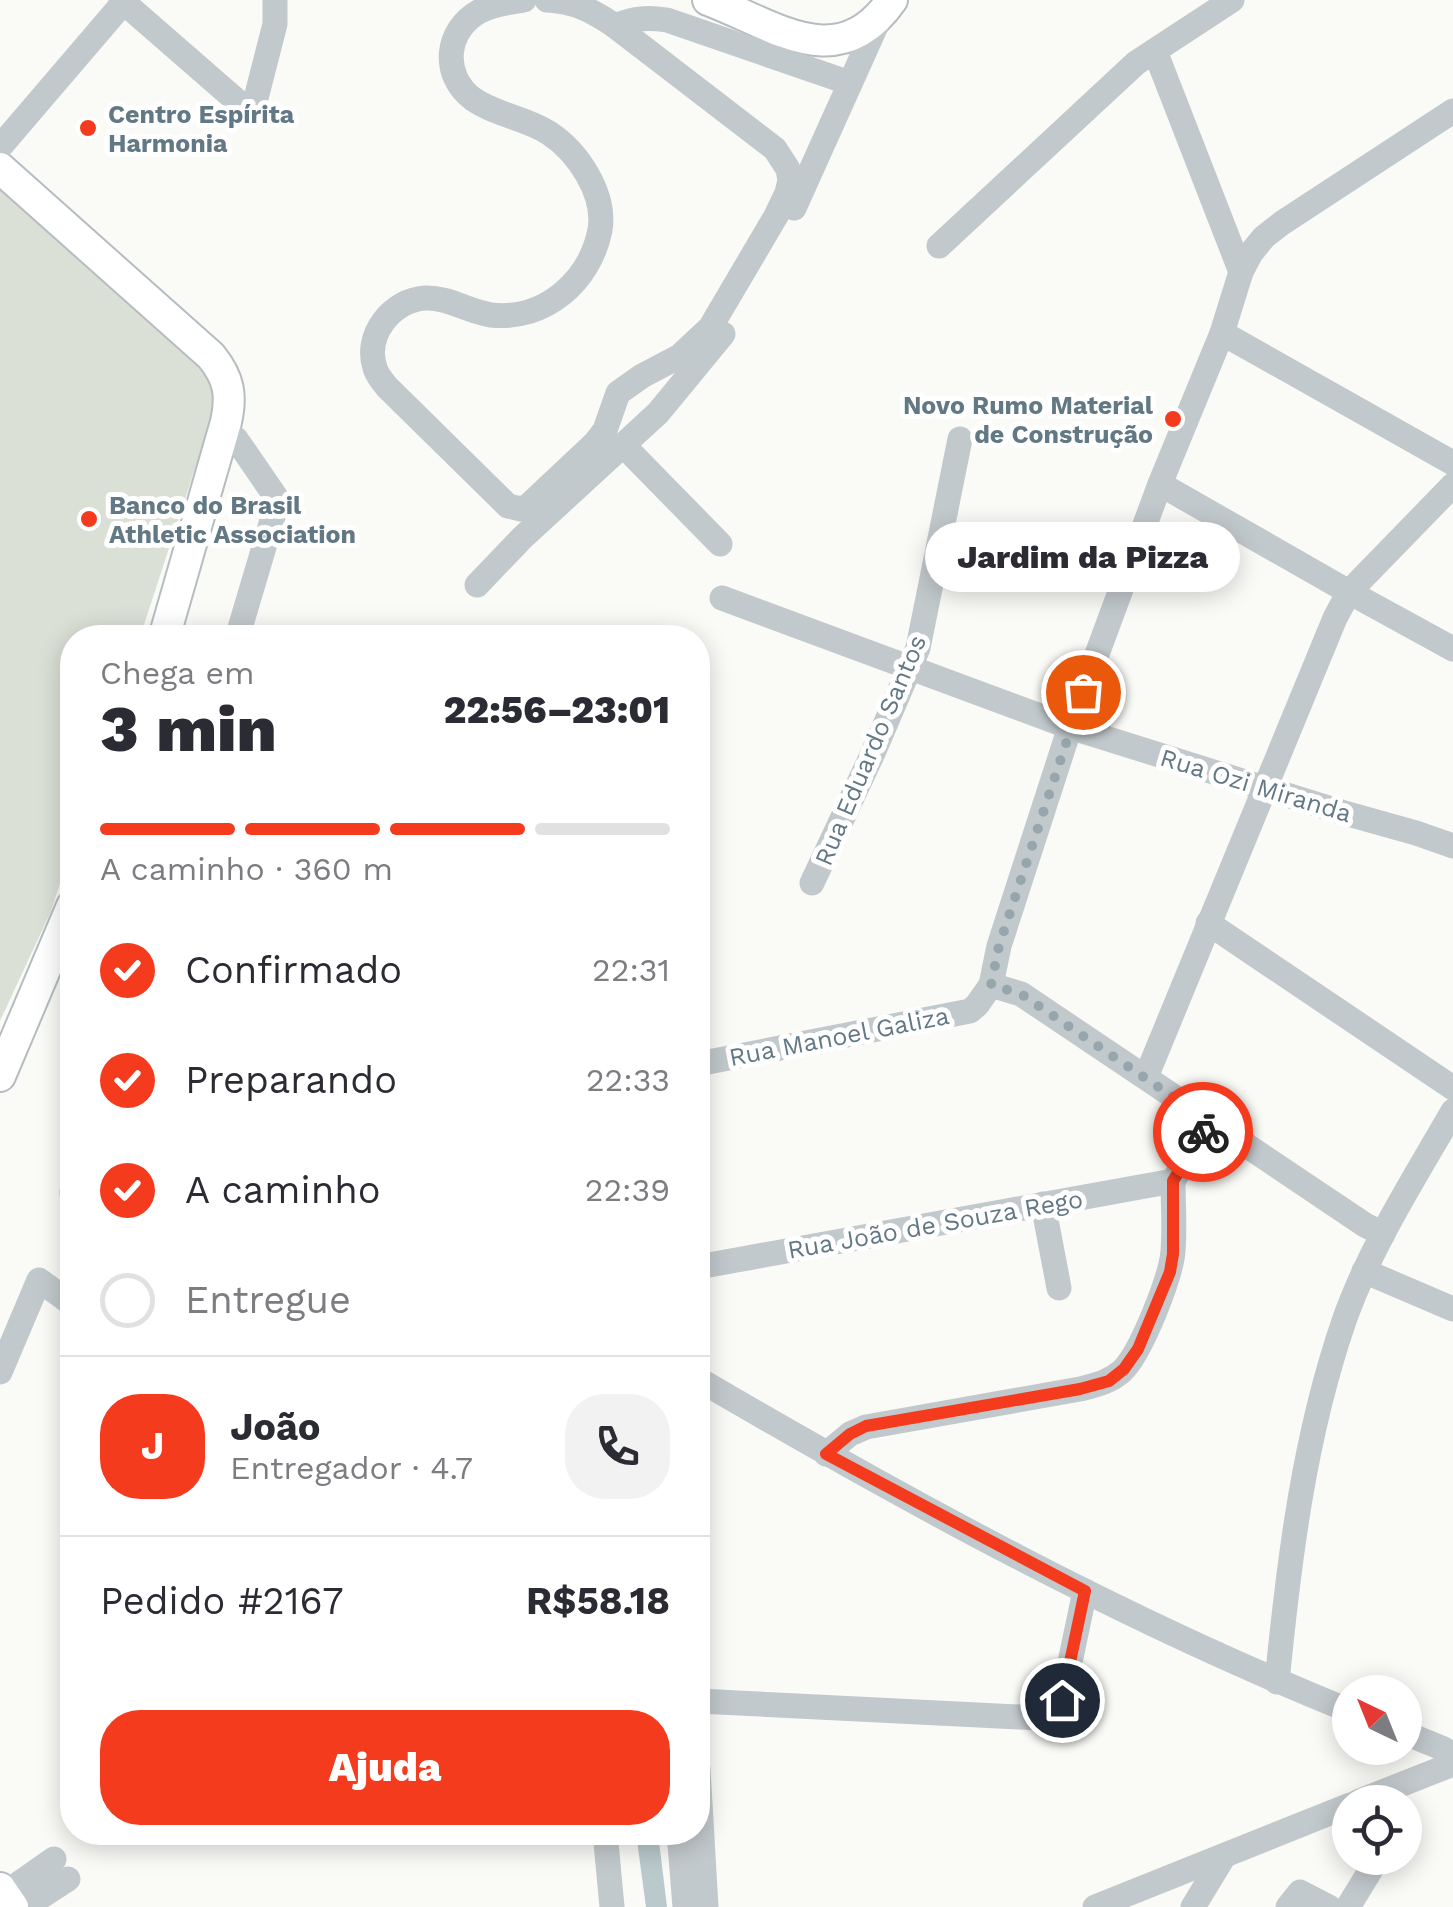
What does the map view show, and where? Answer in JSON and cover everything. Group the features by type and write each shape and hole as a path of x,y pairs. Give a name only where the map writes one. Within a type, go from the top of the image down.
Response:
{"main road":[{"path":"708,0 807,40 826,42 861,32 886,8"},
{"path":"0,168 211,356 229,384 229,436 168,625"},
{"path":"0,1076 60,934"}],"street":[{"path":"5,141 122,1 252,114 275,24 274,0"},
{"path":"524,0 481,11 465,22 454,38 451,70 472,98 548,132 575,158 597,194 601,220 597,246 584,271 564,293 541,308 516,315 491,314 423,298 406,303 392,310 383,322 372,355 376,372 387,387 514,509 521,510 595,444 605,430 618,392 680,356 710,328 776,216 790,180 775,149 616,26 592,10 568,1 547,0"},
{"path":"939,246 1126,72 1232,0"},
{"path":"477,585 680,388 724,333 775,246 886,8"},
{"path":"616,26 634,18 667,20 850,83"},
{"path":"1155,51 1241,272"},
{"path":"1383,1234 1021,994 991,985 999,946 1070,727 1250,253 1282,223 1453,111"},
{"path":"1222,333 1453,463"},
{"path":"229,436 278,500 241,625"},
{"name":"Rua Eduardo Santos","path":"812,883 910,669 923,627 960,439"},
{"path":"623,445 720,544"},
{"path":"1160,484 1453,648"},
{"path":"1146,1077 1335,618 1349,592 1453,485"},
{"name":"Rua Ozi Miranda","path":"722,598 1070,727 1453,846"},
{"path":"1208,922 1453,1088"},
{"name":"Rua Manoel Galiza","path":"710,1062 970,1011 991,985"},
{"path":"1278,1682 1289,1566 1302,1490 1320,1404 1344,1321 1383,1234 1453,1110"},
{"path":"826,1454 866,1426 1080,1389 1109,1381 1124,1369 1138,1349 1170,1272 1173,1181 1210,1122"},
{"name":"Rua João de Souza Rego","path":"710,1265 1173,1181"},
{"path":"1043,1204 1058,1288"},
{"path":"1364,1271 1453,1309"},
{"path":"0,1372 38,1280 60,1296"},
{"path":"710,1386 826,1454 1085,1591 1220,1658 1332,1704"},
{"path":"710,1702 1050,1716 1062,1700 1085,1591"},
{"path":"1396,1785 1453,1760 1444,1749 1422,1741"},
{"path":"1096,1907 1332,1812"},
{"path":"606,1845 612,1907"},
{"path":"680,1845 685,1907"},
{"path":"702,1845 706,1907"},
{"path":"1193,1907 1224,1856"},
{"path":"11,1899 61,1869"},
{"path":"1348,1907 1368,1875"},
{"path":"1288,1907 1300,1892 1329,1907"}],"shaded area":[{"name":"Banco do Brasil Athletic Association","path":"0,185 212,372 217,401 144,625 60,625 60,883 0,1021"},
{"path":"638,1845 659,1845 667,1907 646,1907"}],"way so far":[{"path":"1083,692 999,946 991,985 1021,994 1146,1077 1210,1122 1203,1132"}],"place":[{"name":"Centro Espírita Harmonia","path":"88,128"},
{"name":"Novo Rumo Material de Construção","path":"1173,419"},
{"name":"Banco do Brasil Athletic Association","path":"89,519"},
{"name":"Jardim da Pizza","path":"1083,692"}],"route":[{"path":"1062,1700 1085,1591 826,1454 866,1426 1080,1389 1109,1381 1124,1369 1138,1349 1170,1272 1173,1181 1203,1132"}]}
